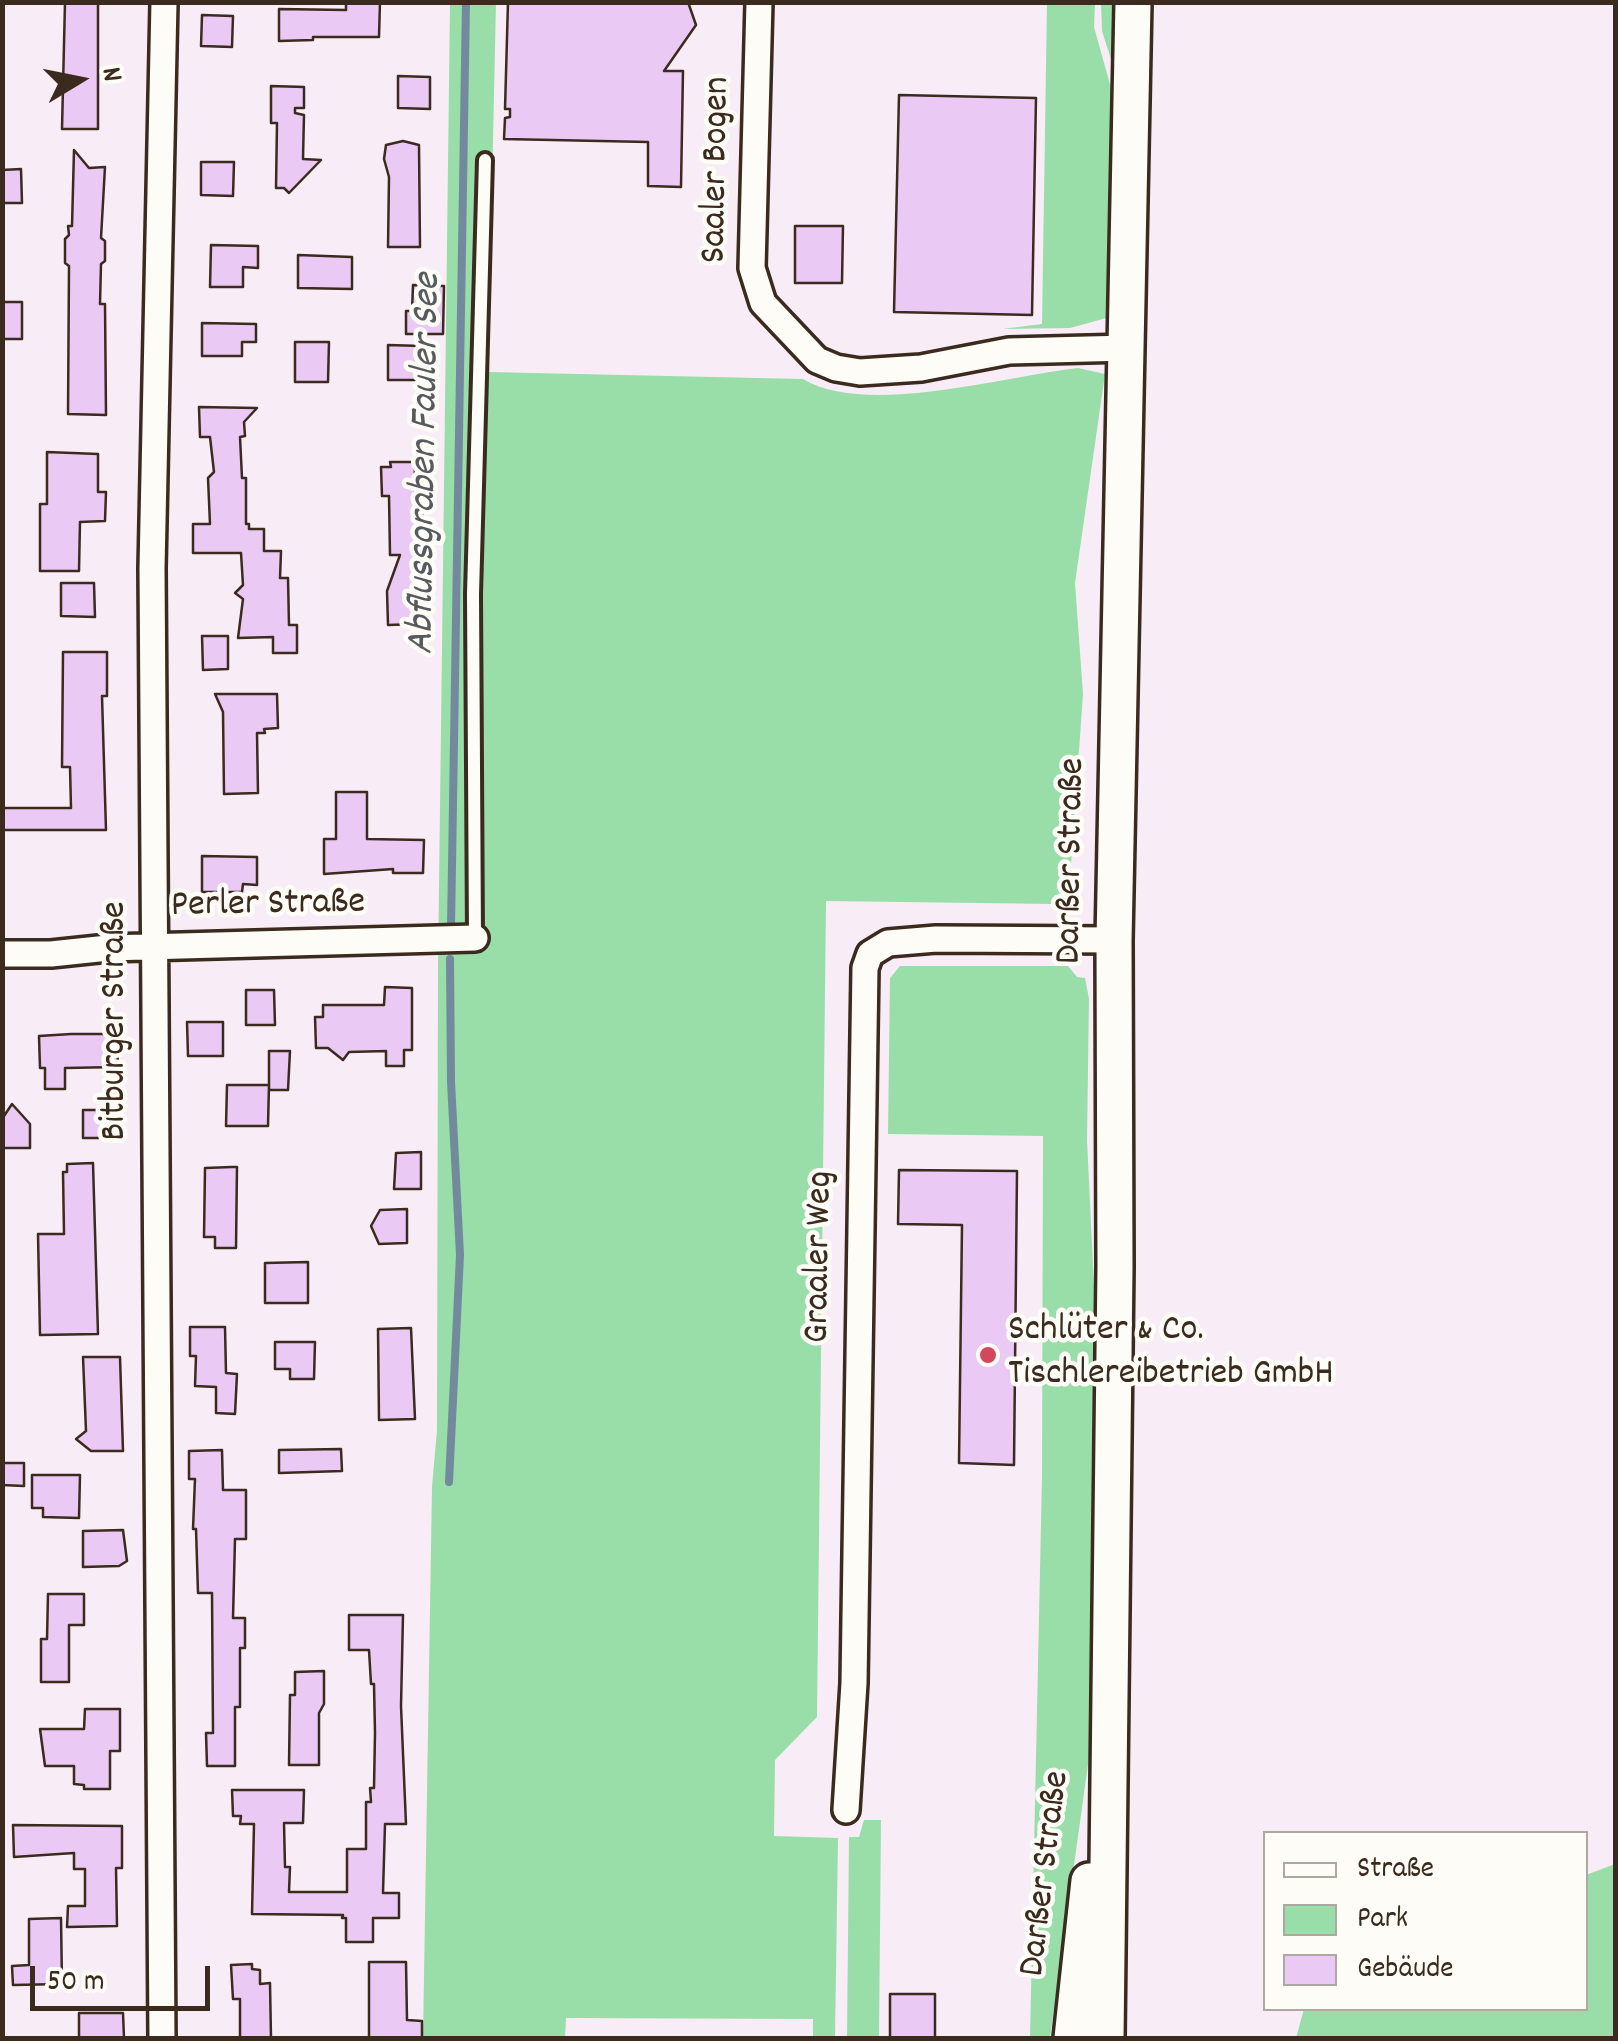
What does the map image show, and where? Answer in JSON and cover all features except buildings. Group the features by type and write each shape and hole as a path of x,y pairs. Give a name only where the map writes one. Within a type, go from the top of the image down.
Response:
{"main road":[{"name":"Darßer Straße","path":"1106,2038 1114,940 1133,2"},
{"name":"Darßer Straße","path":"1072,2038 1079,1951 1111,1721"}],"street":[{"name":"Bitburger Straße","path":"162,2038 152,568 164,2"},
{"name":"Saaler Bogen","path":"758,2 752,268 763,303 817,360 860,372 921,368 1009,351 1128,348"},
{"name":"Perler Straße","path":"2,954 474,938"},
{"name":"Graaler Weg","path":"846,1810 854,1684 865,968 870,954 888,942 1114,940"}],"lane":[{"path":"474,938 474,594 485,160"}],"green space":[{"path":"496,2 488,372 803,379 830,390 862,394 937,391 1078,368 1105,374 1075,583 1083,694 1069,892 1054,904 826,901 817,1717 775,1760 774,1836 838,1838 835,2038 813,2038 813,2019 566,2018 565,2038 423,2038 432,1487 437,1430 438,968 450,3"},
{"path":"1047,3 1095,3 1094,27 1111,88 1110,317 1070,328 1002,329 1042,324"},
{"path":"1101,3 1112,3 1118,81 1102,31"},
{"path":"900,966 1068,966 1077,977 1085,978 1089,999 1087,1140 1096,1328 1090,1750 1050,2038 1030,2038 1042,1477 1043,1136 888,1134 890,978"},
{"path":"864,1820 881,1820 879,2038 847,2038 849,1837 859,1837"},
{"path":"1615,1864 1615,2038 1296,2038 1303,2011 1588,2011 1588,1874"}],"waterway":[{"name":"Abflussgraben Fauler See","path":"451,926 466,2"},
{"path":"449,1482 460,1255 451,1082 450,959"}],"place":[{"name":"Schlüter & Co. Tischlereibetrieb GmbH","path":"988,1355"}]}
